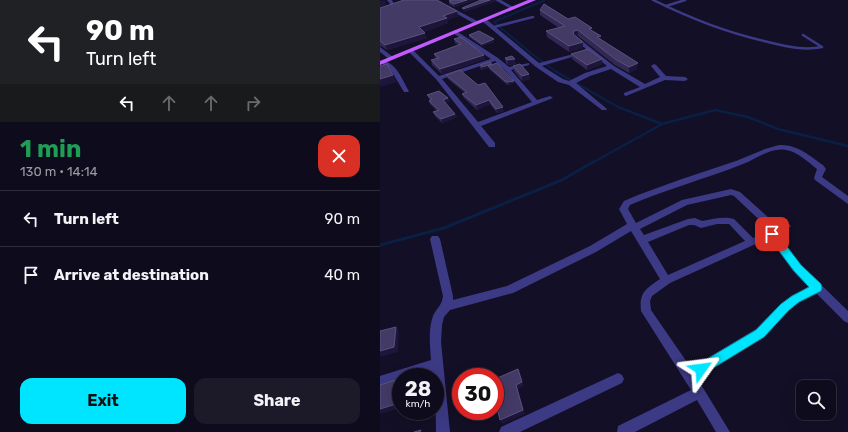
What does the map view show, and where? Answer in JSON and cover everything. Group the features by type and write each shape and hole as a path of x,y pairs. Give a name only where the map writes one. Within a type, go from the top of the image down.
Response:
{"main road":[{"path":"381,63 533,0"}],"street":[{"path":"389,0 394,5"},
{"path":"497,0 513,8"},
{"path":"440,3 480,22 496,27 543,64 561,81 575,81 612,66"},
{"path":"380,10 400,4"},
{"path":"455,11 461,9"},
{"path":"455,32 496,59 508,69 536,103"},
{"path":"578,39 589,50 644,87"},
{"path":"380,49 391,58"},
{"path":"543,64 589,50"},
{"path":"411,51 438,78 492,145"},
{"path":"438,78 496,59"},
{"path":"381,63 391,66 406,91"},
{"path":"508,69 527,64"},
{"path":"654,66 664,78"},
{"path":"626,94 664,78 685,79"},
{"path":"575,81 604,109"},
{"path":"477,126 550,98"},
{"path":"666,280 623,209 627,203 699,175 782,147 795,150 820,167 822,169 818,178 848,201"},
{"path":"443,432 435,342 436,325 439,315 447,306 509,290 685,202 731,192 737,194 778,230 797,268 848,318"},
{"path":"642,240 688,222 695,221 701,225 717,221 731,221 751,242"},
{"path":"723,432 689,376 646,311 645,301 648,292 666,280 778,230"},
{"path":"435,239 448,296 447,306"},
{"path":"689,376 760,333 785,307 795,299 817,288"},
{"path":"380,382 437,364"},
{"path":"509,431 618,378"},
{"path":"623,431 699,392"}],"lane":[{"path":"653,0 689,18 730,33 795,47 815,50 822,48 821,45 803,35"},
{"path":"666,6 685,0"},
{"path":"496,27 533,17"}],"building":[{"path":"404,0 437,0 457,11 443,16 447,18 419,27 425,33 385,45 380,41 380,8"},
{"path":"467,0 454,4 449,1"},
{"path":"481,0 490,0 463,9 462,8"},
{"path":"544,4 568,19 575,17 592,28 589,29 601,36 597,37 638,63 629,67 615,59 578,30 574,31 573,34 583,42 569,46 546,31 565,26 540,10"},
{"path":"479,31 494,39 482,44 469,35"},
{"path":"461,37 484,55 440,69 431,60 439,58 434,54 461,44 454,39"},
{"path":"588,49 602,59 587,65 571,54"},
{"path":"512,56 515,59 507,60 505,58"},
{"path":"490,62 492,64 482,67 480,65"},
{"path":"497,63 514,81 505,81 488,66"},
{"path":"387,64 393,75 380,79 380,66"},
{"path":"520,64 529,74 522,76 513,66"},
{"path":"460,70 478,85 485,83 503,107 496,109 489,100 476,105 462,94 467,92 446,75"},
{"path":"439,91 448,98 443,100 455,114 441,119 433,112 439,110 429,101 432,99 427,95"},
{"path":"396,327 394,347 380,351 380,331"},
{"path":"518,369 522,382 516,385 523,410 504,418 504,375"},
{"path":"392,381 392,405 380,409 380,385"}],"waterway":[{"path":"545,0 494,22 532,54 557,72"},
{"path":"555,71 618,107 662,124"},
{"path":"662,124 715,110 748,117 778,129 848,146"},
{"path":"592,163 662,124"},
{"path":"380,245 444,228 562,180 593,162"}],"route":[{"path":"701,369 760,333 769,326 785,307 795,299 817,288 797,268 772,234"}]}
